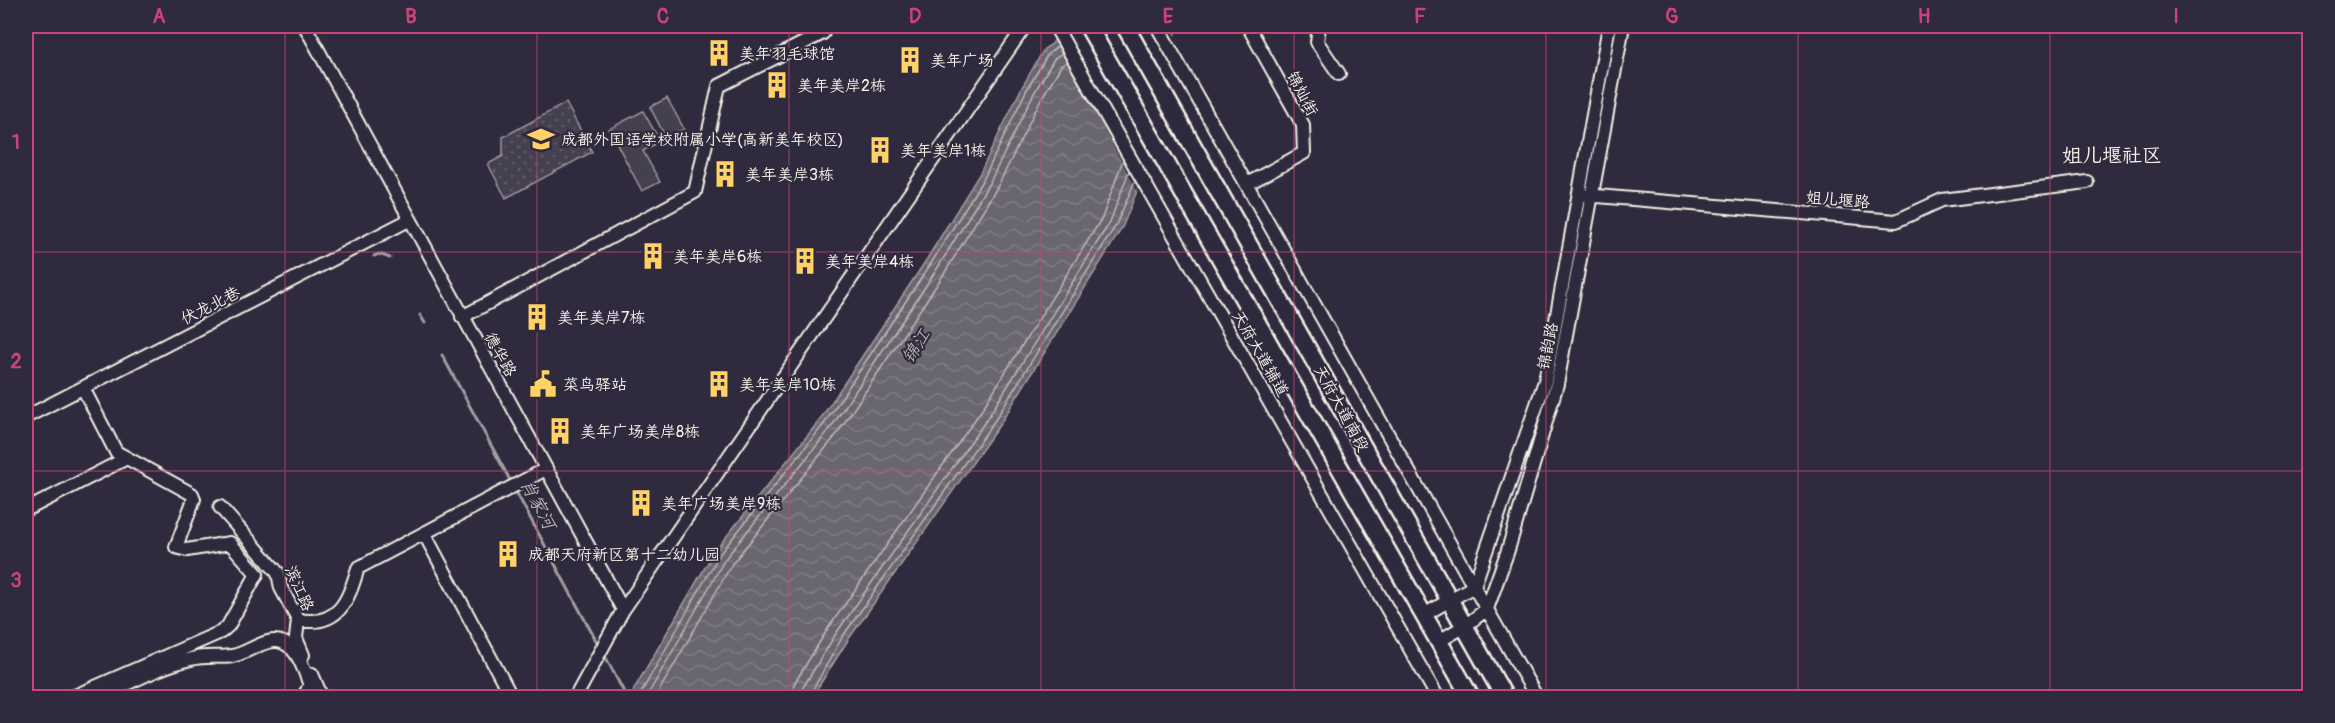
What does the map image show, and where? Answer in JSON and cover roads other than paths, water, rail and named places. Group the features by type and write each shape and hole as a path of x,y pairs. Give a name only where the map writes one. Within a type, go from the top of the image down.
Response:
{"main road":[{"name":"天府大道南段","path":"1088,26 1471,698"},
{"name":"天府大道南段","path":"1125,26 1506,698"}],"street":[{"name":"德华路","path":"305,26 623,610"},
{"path":"462,317 695,192 719,87 820,35 825,26"},
{"path":"575,698 623,610 1025,26"},
{"name":"天府大道辅道","path":"1055,26 1438,698"},
{"path":"1157,26 1537,698"},
{"name":"锦灿街","path":"1247,184 1304,153 1303,125 1248,26"},
{"path":"1319,26 1317,42 1339,74"},
{"name":"锦韵路","path":"1487,609 1549,416 1587,196 1610,26"},
{"name":"锦韵路","path":"1474,586 1545,381 1623,26"},
{"name":"姐儿堰路","path":"1587,196 1896,221 1942,200 2087,182"},
{"name":"伏龙北巷","path":"26,417 409,220"},
{"path":"70,698 221,632 228,626 257,574 256,569 230,543 187,550 177,547 194,499 192,494 119,458 82,388"},
{"path":"26,510 119,458"},
{"path":"298,620 315,623 342,609 349,599 358,568 546,469"},
{"name":"滨江路","path":"220,507 278,573 281,588 298,620 296,638 322,698"},
{"path":"424,533 512,698"},
{"path":"1424,615 1474,586"},
{"path":"1439,641 1465,626 1487,609"},
{"path":"97,698 190,659 219,655 232,656 261,644 282,641 290,646 298,657 310,685 303,698"}],"water":[{"name":"锦江","path":"1063,26 1178,26 1153,106 1141,181 1122,228 1000,424 848,640 812,697 632,698 634,689 714,552 819,421 925,262 980,173 1021,89 1044,49 1052,44"}],"waterway":[{"name":"肖家河","path":"374,256 379,254 390,258"},
{"name":"肖家河","path":"420,315 425,323"},
{"name":"肖家河","path":"442,355 511,482"},
{"name":"肖家河","path":"514,488 599,646"},
{"name":"肖家河","path":"604,654 627,698"}],"place":[{"name":"美年羽毛球馆","path":"719,53"},
{"name":"美年广场","path":"910,60"},
{"name":"美年美岸2栋","path":"777,85"},
{"name":"成都外国语学校附属小学(高新美年校区)","path":"541,139"},
{"name":"美年美岸1栋","path":"880,150"},
{"name":"美年美岸3栋","path":"725,174"},
{"name":"美年美岸6栋","path":"653,256"},
{"name":"美年美岸4栋","path":"805,261"},
{"name":"美年美岸7栋","path":"537,317"},
{"name":"菜鸟驿站","path":"543,384"},
{"name":"美年美岸10栋","path":"719,384"},
{"name":"美年广场美岸8栋","path":"560,431"},
{"name":"美年广场美岸9栋","path":"641,503"},
{"name":"成都天府新区第十二幼儿园","path":"508,554"}],"district":[{"name":"姐儿堰社区","path":"2112,155"}]}
